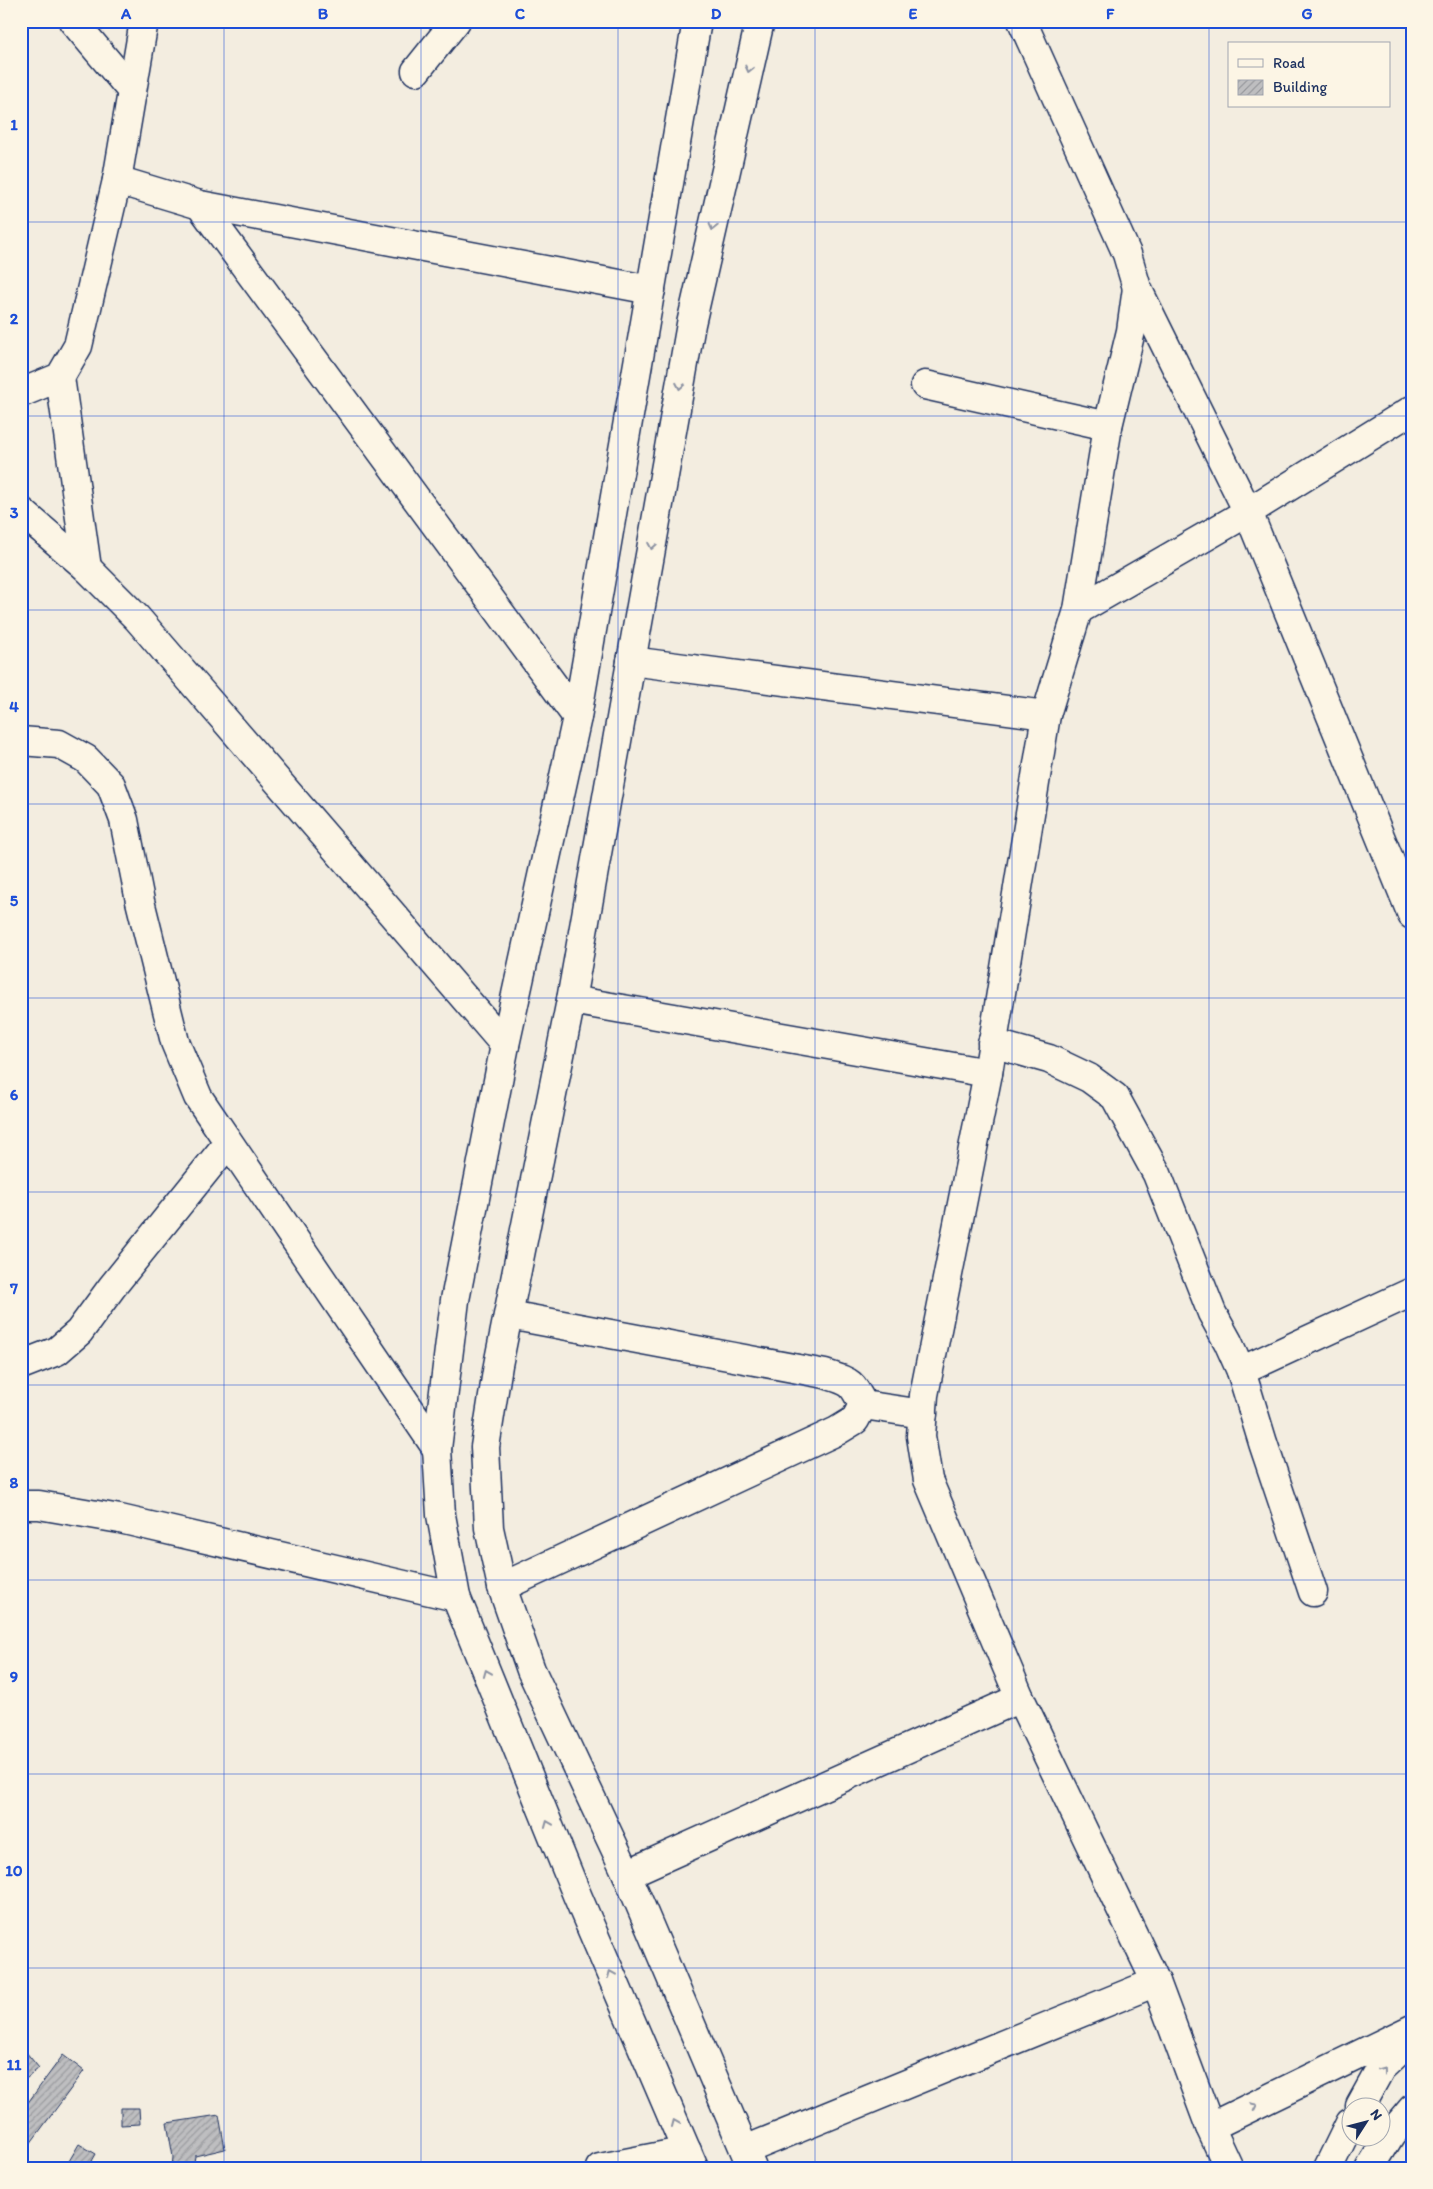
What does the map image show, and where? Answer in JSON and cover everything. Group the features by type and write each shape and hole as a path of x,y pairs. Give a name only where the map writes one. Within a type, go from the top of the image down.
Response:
{"street":[{"path":"73,21 132,91"},
{"path":"21,393 60,377 78,346 117,180 144,21"},
{"path":"416,71 456,21"},
{"path":"600,2168 691,2159 577,1895 456,1597 441,1515 437,1448 455,1300 505,1045 577,717 697,21"},
{"path":"760,21 691,324 571,1000 498,1364 485,1447 489,1528 502,1587 531,1670 627,1874 748,2159 1156,1982"},
{"path":"1022,21 1127,254 1137,288 1248,512 1412,915"},
{"path":"117,180 200,205 651,290"},
{"path":"200,205 577,717"},
{"path":"1137,288 1131,331 1108,426 1078,610 1046,715 988,1073 924,1394 921,1436 928,1480 1020,1698 1156,1982 1210,2127 1229,2168"},
{"path":"60,377 87,568"},
{"path":"925,385 1108,426"},
{"path":"1078,610 1248,512 1412,410"},
{"path":"21,512 87,568 137,618 505,1045"},
{"path":"632,661 1046,715"},
{"path":"21,741 59,744 86,760 110,785 124,820 140,901 176,1042 198,1097 437,1448"},
{"path":"571,1000 988,1073"},
{"path":"992,1043 1048,1060 1088,1078 1115,1097 1157,1174 1212,1313 1241,1371 1313,1592"},
{"path":"21,1365 57,1351 79,1332 112,1287 228,1143"},
{"path":"1241,1371 1412,1292"},
{"path":"509,1315 825,1374 842,1379 855,1387 863,1405"},
{"path":"863,1405 923,1414"},
{"path":"502,1587 837,1431 855,1420 863,1405"},
{"path":"21,1505 39,1505 120,1519 456,1597"},
{"path":"627,1874 1020,1698"},
{"path":"1210,2127 1412,2029"},
{"path":"1366,2096 1381,2068 1412,2039"},
{"path":"1370,2168 1391,2134 1412,2109"},
{"path":"1328,2168 1340,2144"}],"building":[{"path":"21,2046 39,2068 21,2083"},
{"path":"63,2055 84,2071 21,2156 21,2112"},
{"path":"121,2108 139,2108 140,2124 121,2125"},
{"path":"219,2115 225,2149 195,2156 193,2168 172,2168 173,2157 167,2123"},
{"path":"79,2144 96,2154 88,2168 65,2168"}]}
